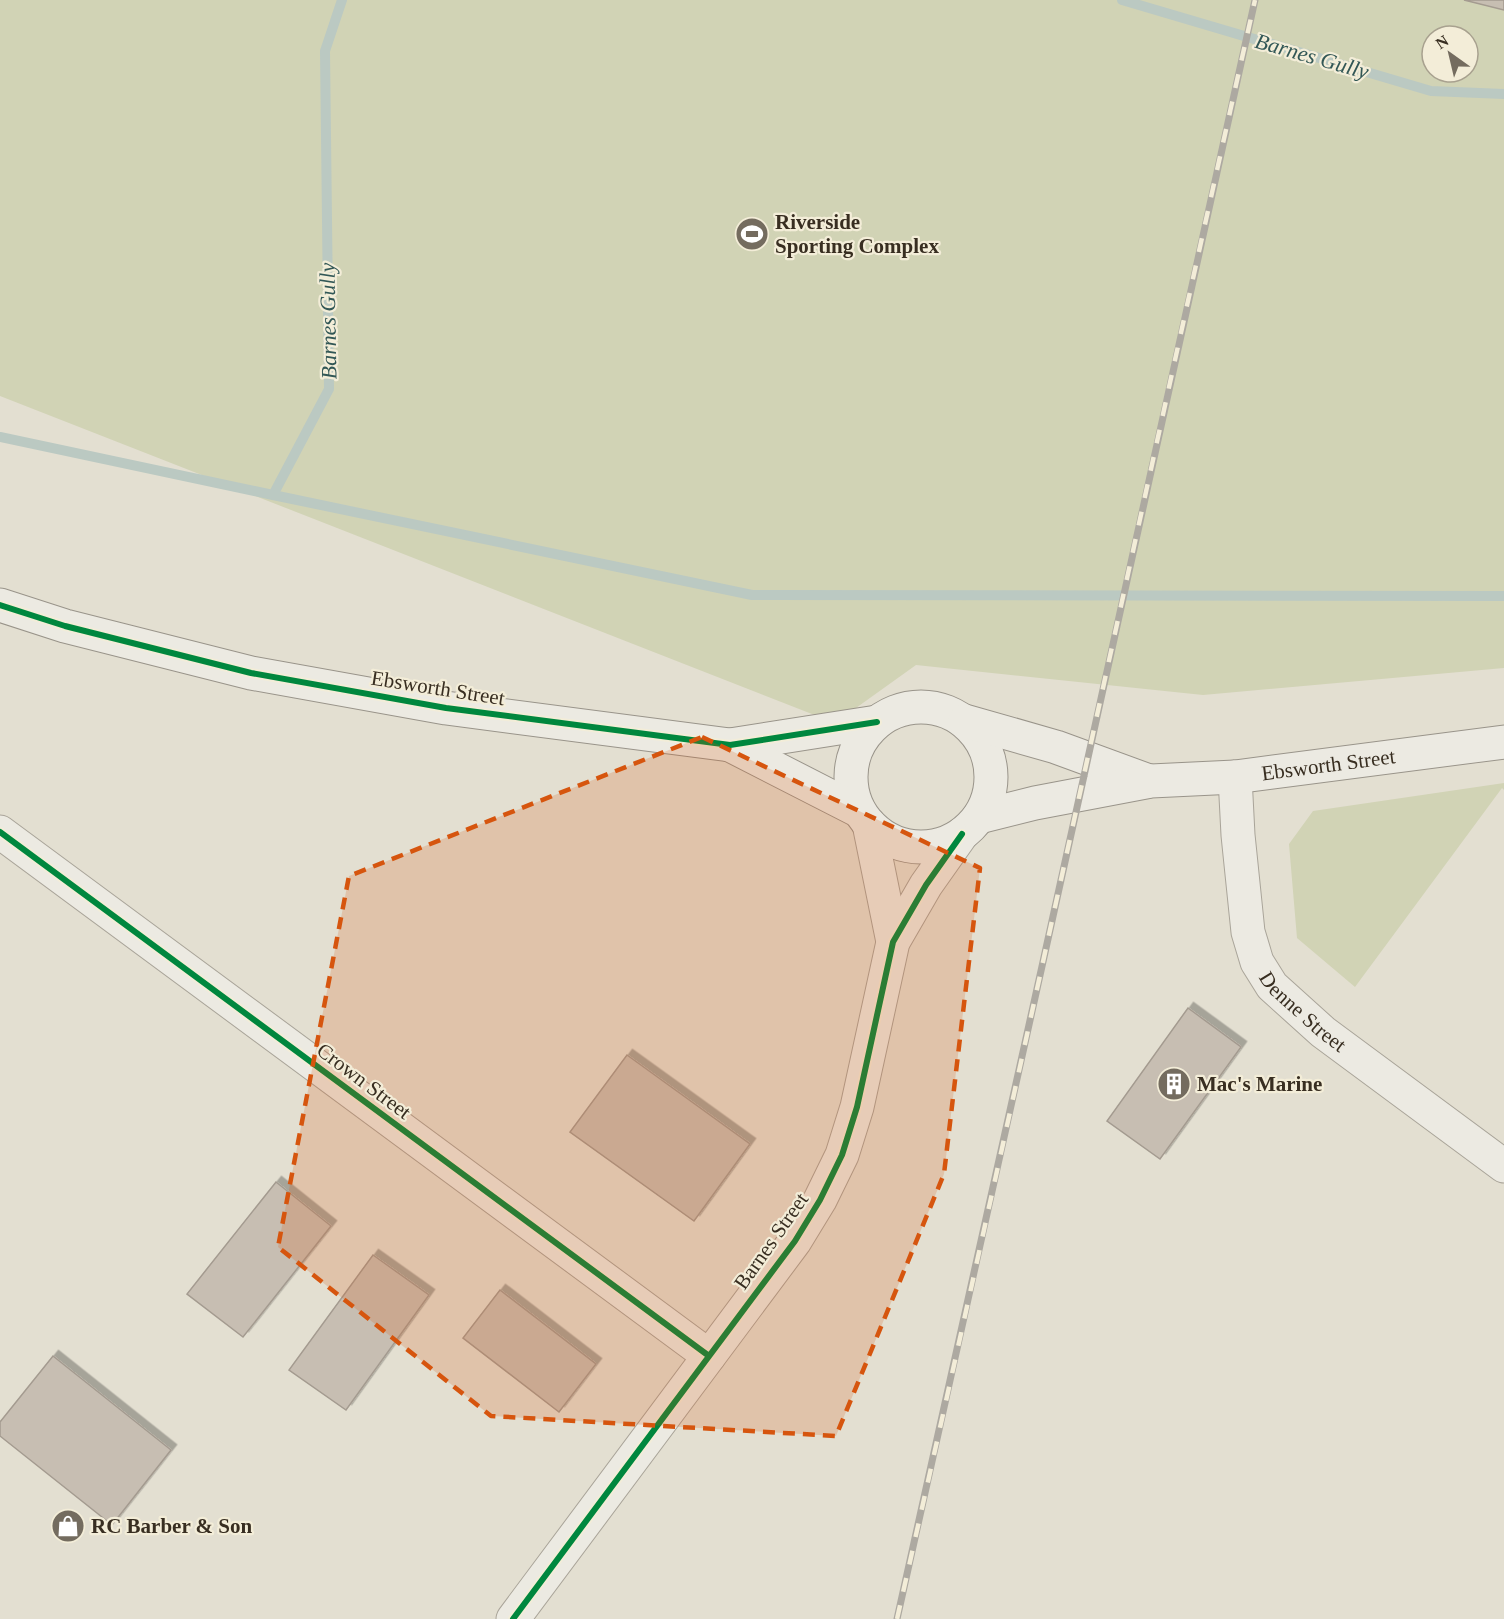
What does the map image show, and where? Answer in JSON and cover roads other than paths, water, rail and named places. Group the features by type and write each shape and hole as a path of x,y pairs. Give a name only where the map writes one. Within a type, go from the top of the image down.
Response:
{"street":[{"name":"Ebsworth Street","path":"0,605 65,626 251,673 446,708 730,745 877,722"},
{"path":"921,706 944,710 964,721 979,737 988,755 992,776 988,798 970,825 943,843 923,847 903,845 884,837 864,817 852,792 851,773 855,754 864,736 877,722 898,711 921,706"},
{"name":"Ebsworth Street","path":"964,721 1056,747 1151,781"},
{"name":"Ebsworth Street","path":"970,825 1035,803 1151,781 1235,777 1504,742"},
{"name":"Ebsworth Street","path":"730,745 864,817"},
{"name":"Denne Street","path":"1235,777 1238,835 1248,932 1257,962 1272,986 1323,1032 1504,1166"},
{"name":"Barnes Street","path":"864,817 893,942"},
{"name":"Barnes Street","path":"513,1619 795,1240 820,1200 842,1155 865,1073 893,942 926,885 970,825"},
{"name":"Crown Street","path":"0,831 709,1356"}],"waterway":[{"name":"Barnes Gully","path":"0,437 273,495 329,389 325,51 342,0"},
{"name":"Barnes Gully","path":"1122,0 1431,91 1504,94"},
{"path":"273,495 752,595 1504,596"}],"railway":[{"path":"897,1619 1255,0"}],"place":[{"name":"Riverside Sporting Complex","path":"752,234"},
{"name":"Mac's Marine","path":"1174,1084"},
{"name":"RC Barber & Son","path":"68,1526"}]}
